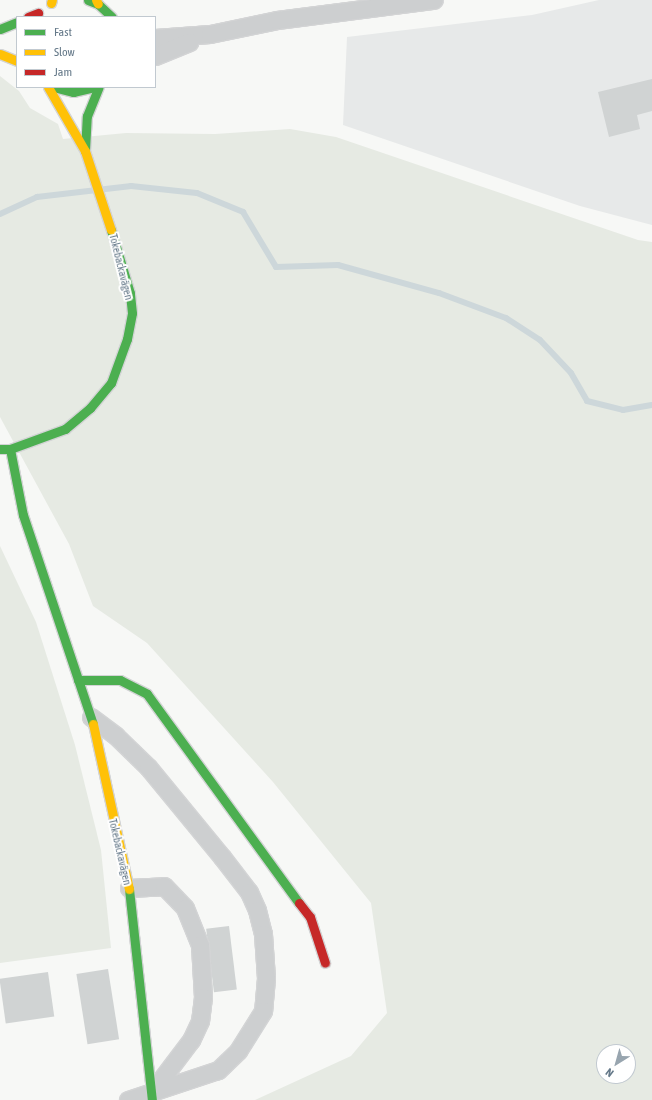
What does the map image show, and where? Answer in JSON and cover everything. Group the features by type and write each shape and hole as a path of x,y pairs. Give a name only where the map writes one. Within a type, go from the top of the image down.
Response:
{"main road":[{"path":"88,0 97,2 111,16"},
{"path":"37,15 54,1"},
{"path":"0,29 16,22"},
{"path":"0,54 16,61"},
{"name":"Tokebackavägen","path":"0,450 10,449 65,429 90,408 111,383 127,339 132,313 130,293 110,222 85,151 49,88"},
{"path":"57,88 73,92 90,88"},
{"path":"85,151 87,116 99,88"},
{"name":"Tokebackavägen","path":"10,449 23,515 91,717 129,888 152,1097"},
{"path":"78,680 120,680 147,694 310,917 325,963"}],"street":[{"path":"156,38 210,34 277,20 434,0"},
{"path":"156,56 210,34"},
{"path":"91,717 116,736 148,767 222,857 249,892 257,910 263,934 266,978 263,1011 238,1051 218,1070 152,1097 128,1100"},
{"path":"129,888 164,886 185,908 200,945 204,997 200,1021 191,1040 152,1097"}],"shaded area":[{"path":"599,0 652,0 652,225 580,206 343,125 347,37 532,15"},
{"path":"0,76 19,91 30,108 58,124 63,139 126,133 215,134 290,129 336,137 638,240 652,242 652,1100 255,1100 351,1056 387,1013 371,903 273,782 147,643 93,606 69,544 0,417"},
{"path":"0,546 36,622 75,745 101,850 111,948 0,963"}],"building":[{"path":"652,79 652,111 637,115 640,129 609,137 598,92"},
{"path":"229,926 237,990 214,992 206,929"},
{"path":"108,969 119,1039 88,1044 76,974"},
{"path":"48,972 54,1017 6,1023 0,979"}],"waterway":[{"path":"0,214 37,197 131,186 197,193 243,212 276,267 338,265 439,293 506,318 540,340 571,373 587,401 623,410 652,405"}],"traffic: fast":[{"path":"88,0 98,4 111,16"},
{"path":"0,29 16,22"},
{"path":"57,88 73,92 90,88"},
{"path":"85,151 87,116 99,88"},
{"path":"0,449 10,449 65,429 90,408 111,383 127,339 132,313 130,293 111,230"},
{"path":"10,449 23,515 93,724"},
{"path":"78,680 120,680 147,694 299,903"},
{"path":"129,889 152,1100"}],"traffic: slow":[{"path":"96,0 98,4"},
{"path":"0,54 16,61"},
{"path":"49,88 85,151 111,230"},
{"path":"93,724 129,889"}],"traffic: jam":[{"path":"30,16 38,13"},
{"path":"299,903 310,917 325,963"}]}
